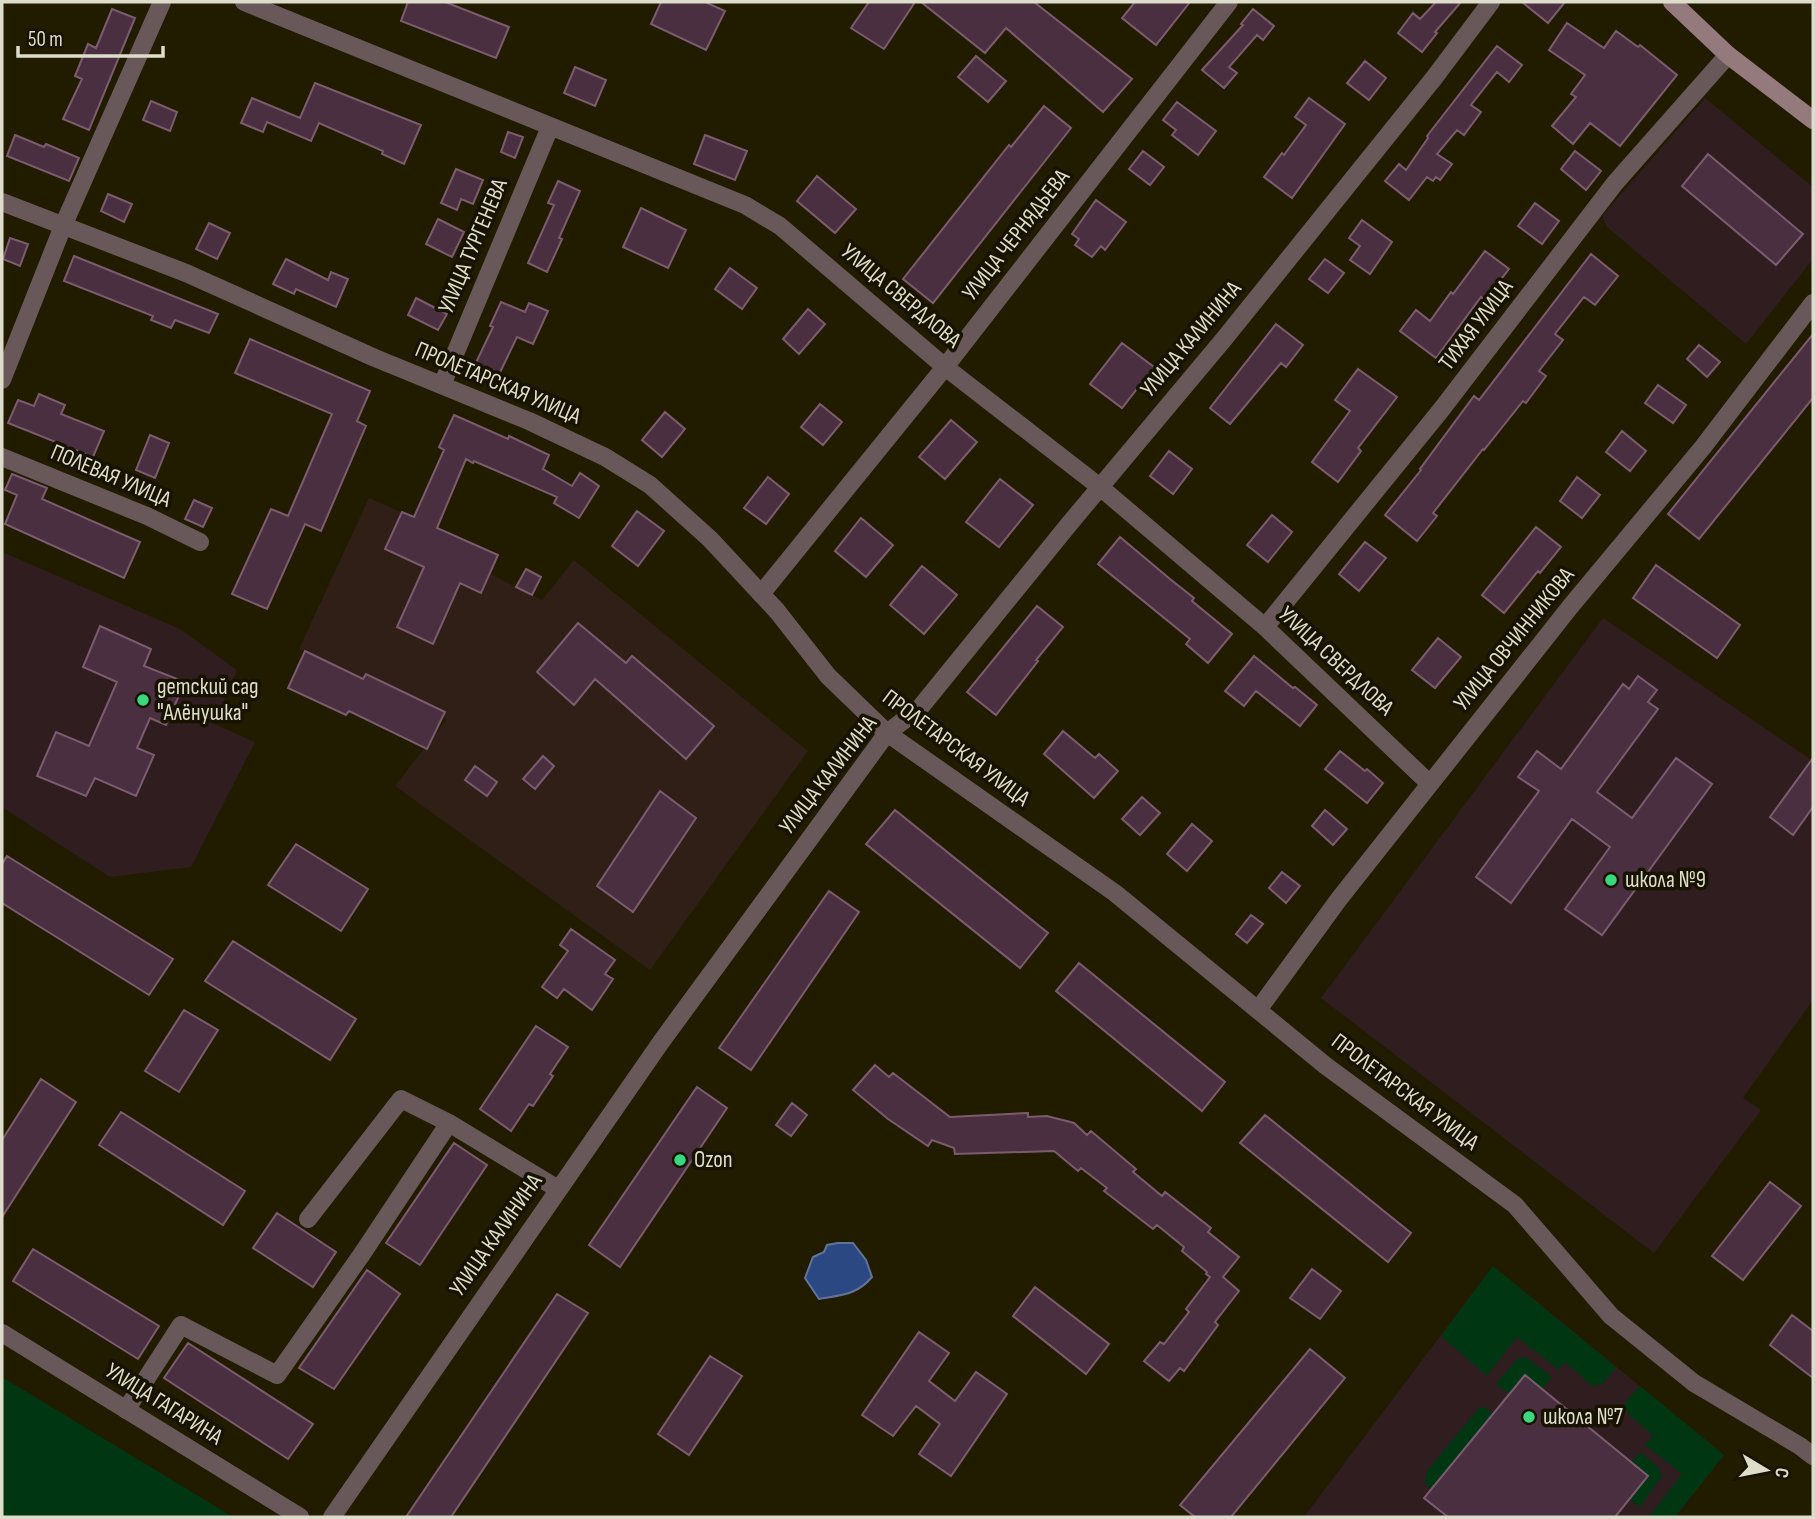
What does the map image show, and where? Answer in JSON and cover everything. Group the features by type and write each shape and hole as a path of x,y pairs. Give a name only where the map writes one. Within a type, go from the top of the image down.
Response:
{"main road":[{"path":"1672,2 1728,55 1813,120"}],"street":[{"path":"2,380 63,226 162,2"},
{"name":"УЛИЦА СВЕРДЛОВА","path":"244,2 764,215 945,367 1100,487 1265,627 1430,784"},
{"name":"УЛИЦА ЧЕРНЯДЬЕВА","path":"761,594 945,367 1229,2"},
{"name":"УЛИЦА КАЛИНИНА","path":"332,1517 691,999 887,733 919,709 1294,252 1434,78 1491,2"},
{"name":"ТИХАЯ УЛИЦА","path":"1265,627 1441,410 1615,183 1728,55"},
{"name":"УЛИЦА ТУРГЕНЕВА","path":"442,385 550,127"},
{"name":"ПРОЛЕТАРСКАЯ УЛИЦА","path":"2,202 186,273 375,358 529,421 592,451 650,485 710,540 777,611 828,676 887,733 1115,894 1326,1066 1515,1205 1611,1316 1694,1383 1813,1456"},
{"name":"УЛИЦА ОВЧИННИКОВА","path":"1258,1010 1339,900 1430,784 1570,607 1703,446 1813,303"},
{"name":"ПОЛЕВАЯ УЛИЦА","path":"2,457 147,516 200,542"},
{"path":"308,1219 401,1099 449,1123 558,1189"},
{"path":"126,1410 181,1325 277,1375 449,1123"},
{"name":"УЛИЦА ГАГАРИНА","path":"2,1333 300,1517"}],"shaded area":[{"path":"1705,98 1813,187 1813,259 1746,344 1607,227 1602,216"},
{"path":"369,498 498,555 490,574 542,600 574,560 808,751 650,970 395,786 447,719 299,649"},
{"path":"2,552 180,629 237,670 214,724 255,742 191,867 110,877 2,807"},
{"name":"школа №9","path":"1603,618 1813,761 1813,1000 1743,1098 1761,1110 1654,1253 1321,998"},
{"name":"школа №7","path":"1493,1266 1724,1455 1675,1517 1304,1517"}],"green space":[{"path":"1493,1266 1616,1367 1603,1384 1592,1386 1565,1362 1559,1370 1517,1337 1487,1376 1441,1336"},
{"path":"1526,1357 1552,1377 1542,1389 1510,1394 1496,1384 1518,1358"},
{"path":"2,1377 233,1517 2,1517"},
{"path":"1640,1386 1724,1455 1675,1517 1649,1517 1682,1474 1645,1445 1653,1436 1624,1410 1624,1404"},
{"path":"1485,1407 1493,1414 1431,1490 1425,1482 1427,1471 1479,1408"},
{"path":"1640,1452 1658,1467 1662,1476 1640,1507 1629,1499 1648,1477 1631,1463"}],"water":[{"path":"853,1243 866,1260 872,1277 854,1291 819,1299 805,1278 813,1257 824,1252 827,1245"}],"building":[{"path":"408,2 445,2 509,27 496,58 401,21"},
{"path":"661,2 705,2 725,11 706,50 651,24"},
{"path":"869,2 915,2 884,49 851,28"},
{"path":"921,2 1034,2 1132,79 1103,112 1006,28 985,53"},
{"path":"1135,2 1190,2 1156,45 1122,18"},
{"path":"1436,2 1461,2 1422,52 1398,33 1413,13 1420,19"},
{"path":"1522,2 1565,2 1548,23"},
{"path":"112,9 135,18 89,130 63,119 82,79 75,76 88,44 96,48"},
{"path":"1253,9 1274,26 1263,40 1257,35 1229,67 1237,73 1224,88 1202,70 1243,25 1241,24"},
{"path":"1567,23 1604,48 1616,31 1638,47 1640,45 1677,75 1620,146 1590,123 1573,144 1552,126 1576,97 1571,94 1585,75 1549,50"},
{"path":"1497,46 1522,65 1509,82 1497,72 1471,105 1481,112 1464,135 1457,130 1437,154 1452,164 1440,180 1436,177 1433,181 1427,177 1409,200 1385,181 1399,164 1406,170 1427,136"},
{"path":"976,56 1006,81 988,102 958,77"},
{"path":"1365,61 1386,78 1369,100 1347,83"},
{"path":"575,67 606,80 595,106 564,93"},
{"path":"315,83 421,125 404,164 382,154 383,151 319,123 311,141 267,122 263,132 241,123 252,98 300,118"},
{"path":"1309,98 1345,124 1292,198 1264,177 1306,125 1295,117"},
{"path":"151,101 177,112 170,131 143,120"},
{"path":"1177,102 1216,131 1198,155 1172,135 1176,130 1163,120"},
{"path":"1044,106 1071,128 933,303 903,279 1009,145 1011,147"},
{"path":"508,132 523,137 515,158 501,152"},
{"path":"15,135 79,158 69,181 7,156"},
{"path":"705,135 747,151 735,180 694,164"},
{"path":"1143,151 1164,167 1150,185 1129,169"},
{"path":"1575,151 1601,171 1586,190 1561,169"},
{"path":"1708,154 1803,234 1776,265 1682,186"},
{"path":"456,169 483,180 473,204 461,199 457,210 441,203"},
{"path":"817,176 856,209 835,233 797,201"},
{"path":"558,181 580,191 547,272 528,263 554,205 548,203"},
{"path":"108,194 132,204 124,222 101,211"},
{"path":"1096,200 1126,222 1105,250 1101,246 1092,257 1075,245 1079,239 1072,234"},
{"path":"1535,203 1559,221 1542,244 1518,226"},
{"path":"641,208 686,230 668,268 623,247"},
{"path":"438,219 464,232 452,257 426,244"},
{"path":"1362,220 1392,242 1370,274 1350,260 1360,246 1349,238"},
{"path":"209,223 230,233 217,259 196,249"},
{"path":"10,238 28,244 20,266 3,259"},
{"path":"1485,251 1509,269 1485,300 1481,297 1436,358 1400,331 1416,310 1430,321"},
{"path":"1591,254 1618,276 1595,305 1584,297 1555,334 1563,340 1539,371 1546,376 1526,403 1523,401 1483,449 1433,513 1437,516 1417,541 1385,515 1474,396 1479,400"},
{"path":"74,256 218,314 209,333 175,320 171,328 151,320 153,316 64,281"},
{"path":"286,259 328,280 331,272 348,279 336,307 296,289 294,294 273,284"},
{"path":"1325,259 1344,273 1328,293 1309,279"},
{"path":"730,268 757,288 742,309 715,289"},
{"path":"416,298 447,314 438,330 408,315"},
{"path":"501,302 525,312 529,303 548,311 533,344 517,337 494,385 471,373 493,327 490,326"},
{"path":"808,309 825,324 799,354 783,339"},
{"path":"1276,324 1303,345 1286,367 1281,363 1230,424 1210,408"},
{"path":"1813,334 1813,398 1699,539 1668,514"},
{"path":"250,339 370,391 357,421 366,426 321,531 305,524 267,609 232,594 271,509 288,516 332,414 235,373"},
{"path":"1122,343 1154,367 1122,408 1090,384"},
{"path":"1699,345 1720,362 1707,377 1687,359"},
{"path":"1358,369 1397,397 1358,448 1361,451 1338,482 1312,462 1350,411 1335,400"},
{"path":"1658,385 1686,405 1673,423 1645,403"},
{"path":"39,394 65,405 61,414 104,431 93,457 8,423 18,400 34,406"},
{"path":"820,404 842,422 823,445 801,427"},
{"path":"665,412 685,429 662,457 642,440"},
{"path":"454,415 549,455 543,469 572,486 580,473 599,486 579,518 554,503 557,497 466,459 437,528 498,555 481,593 460,583 433,644 397,627 424,567 385,549 402,512 414,517 444,450 439,447"},
{"path":"951,420 977,442 945,479 919,457"},
{"path":"1622,431 1646,451 1630,471 1606,452"},
{"path":"150,435 169,443 155,478 136,470"},
{"path":"1169,451 1192,469 1173,494 1150,476"},
{"path":"12,474 47,488 42,499 140,542 124,578 5,524 17,495 5,490"},
{"path":"768,477 789,494 766,524 744,508"},
{"path":"1577,477 1600,495 1582,518 1560,501"},
{"path":"1000,479 1033,505 999,547 966,522"},
{"path":"194,500 212,508 203,527 185,519"},
{"path":"637,511 664,531 638,566 612,546"},
{"path":"1272,515 1292,532 1268,562 1247,545"},
{"path":"861,518 893,545 866,577 835,551"},
{"path":"1536,527 1561,547 1504,613 1482,595"},
{"path":"1120,537 1194,598 1192,601 1232,634 1208,663 1186,644 1190,639 1098,564"},
{"path":"1365,542 1386,558 1359,591 1339,574"},
{"path":"1656,565 1740,625 1717,658 1633,598"},
{"path":"922,566 957,595 924,634 890,605"},
{"path":"526,569 541,577 532,595 516,587"},
{"path":"1037,606 1063,627 996,715 967,692"},
{"path":"578,623 626,663 632,656 714,726 686,759 595,679 574,705 537,672"},
{"name":"детский сад \"Алёнушка\"","path":"100,626 151,649 144,666 185,682 166,725 150,718 137,748 154,755 136,796 95,778 86,796 37,776 56,732 89,746 117,682 83,667"},
{"path":"1438,638 1461,657 1435,688 1412,670"},
{"path":"305,651 363,679 366,674 445,712 427,749 349,711 346,715 288,688"},
{"path":"1254,656 1317,705 1300,726 1256,691 1244,706 1225,691"},
{"name":"школа №9","path":"1638,676 1657,690 1648,702 1658,709 1597,792 1632,818 1676,758 1712,784 1602,935 1565,909 1610,847 1572,819 1511,903 1476,877 1539,791 1518,777 1537,751 1561,769 1623,684 1629,689"},
{"path":"1063,731 1095,758 1099,754 1118,771 1094,798 1044,754"},
{"path":"1340,751 1383,783 1367,803 1325,769"},
{"path":"543,756 554,766 535,789 523,779"},
{"path":"1813,758 1813,807 1793,835 1770,817"},
{"path":"475,766 497,782 487,796 465,780"},
{"path":"660,791 696,818 633,912 597,886"},
{"path":"1142,797 1160,813 1140,835 1122,819"},
{"path":"895,810 1048,933 1020,968 866,844"},
{"path":"1325,810 1347,829 1333,845 1312,826"},
{"path":"1192,824 1212,841 1187,871 1167,854"},
{"path":"296,844 368,889 341,931 268,885"},
{"path":"7,856 173,959 149,995 2,903 2,864"},
{"path":"1282,872 1300,886 1286,903 1269,888"},
{"path":"829,891 859,912 751,1070 719,1048"},
{"path":"1251,915 1263,924 1247,943 1236,934"},
{"path":"571,929 615,960 605,974 613,979 592,1010 564,989 557,998 542,987 568,951 560,945"},
{"path":"233,941 356,1019 330,1060 205,981"},
{"path":"1079,963 1225,1082 1202,1111 1056,991"},
{"path":"184,1010 218,1030 179,1092 145,1071"},
{"path":"536,1026 568,1047 533,1106 529,1104 511,1131 480,1109"},
{"path":"875,1065 889,1077 893,1073 950,1117 1028,1113 1028,1117 1047,1116 1074,1123 1087,1135 1091,1131 1136,1169 1133,1172 1162,1196 1165,1192 1211,1228 1208,1232 1239,1257 1223,1277 1239,1291 1215,1322 1218,1325 1184,1371 1180,1368 1169,1381 1144,1361 1160,1342 1164,1344 1189,1312 1186,1309 1210,1277 1182,1251 1184,1247 1157,1225 1153,1229 1104,1191 1107,1188 1081,1168 1078,1171 1054,1151 955,1154 954,1148 932,1140 928,1146 888,1119 853,1090"},
{"path":"41,1079 76,1102 2,1217 2,1140"},
{"path":"697,1087 727,1108 620,1267 589,1245"},
{"path":"792,1103 807,1115 791,1136 776,1125"},
{"path":"121,1112 245,1191 223,1225 99,1145"},
{"path":"1265,1115 1411,1233 1388,1262 1240,1143"},
{"path":"454,1143 487,1165 420,1265 386,1243"},
{"path":"1770,1182 1801,1206 1743,1280 1712,1256"},
{"path":"277,1213 336,1252 313,1287 253,1248"},
{"path":"33,1249 159,1326 138,1359 13,1281"},
{"path":"1312,1269 1341,1291 1320,1319 1290,1298"},
{"path":"367,1270 400,1294 334,1389 299,1368"},
{"path":"1035,1287 1109,1344 1086,1374 1013,1316"},
{"path":"557,1294 588,1313 451,1517 406,1517"},
{"path":"1792,1315 1813,1331 1813,1378 1770,1345"},
{"path":"919,1332 949,1353 929,1381 955,1401 976,1372 1007,1394 951,1476 919,1454 940,1424 916,1406 893,1436 862,1415"},
{"path":"188,1343 313,1424 288,1459 164,1378"},
{"path":"1310,1349 1345,1378 1231,1517 1195,1517 1180,1505"},
{"path":"710,1356 742,1376 689,1455 658,1434"},
{"name":"школа №7","path":"1525,1375 1648,1476 1615,1517 1448,1517 1424,1498"}],"place":[{"name":"детский сад \"Алёнушка\"","path":"143,700"},
{"name":"школа №9","path":"1611,880"},
{"name":"Ozon","path":"680,1160"},
{"name":"школа №7","path":"1529,1417"}]}
